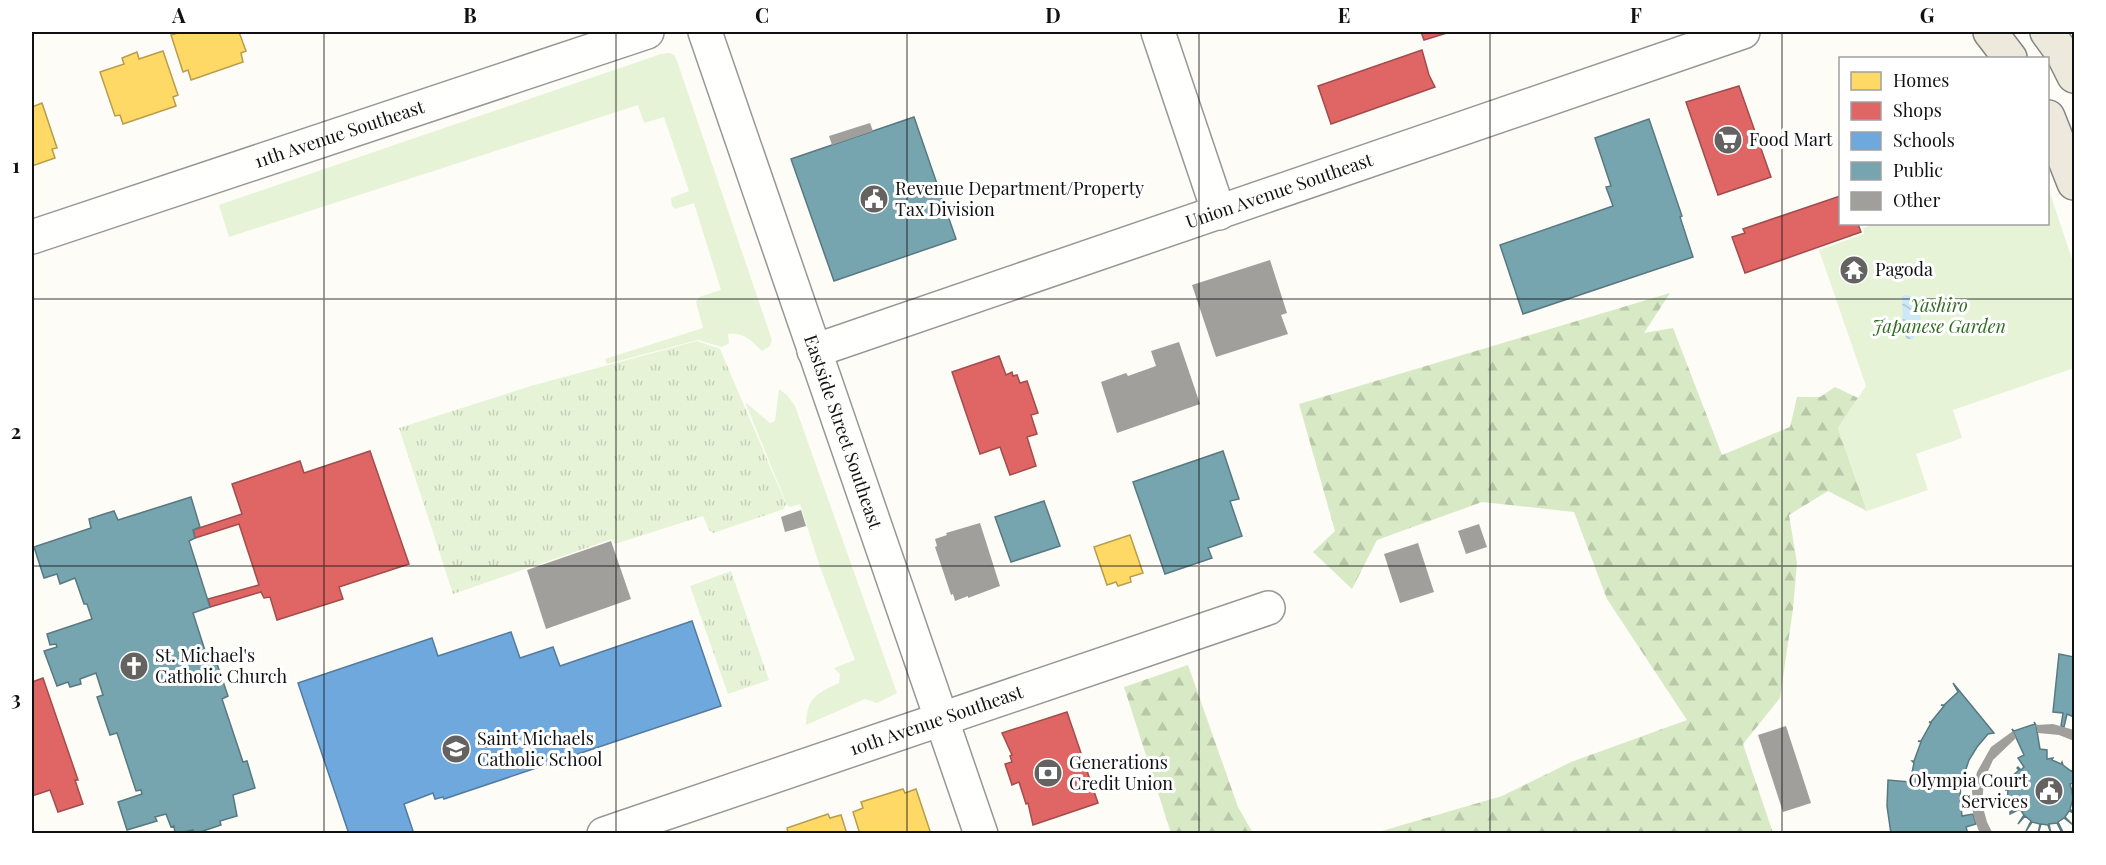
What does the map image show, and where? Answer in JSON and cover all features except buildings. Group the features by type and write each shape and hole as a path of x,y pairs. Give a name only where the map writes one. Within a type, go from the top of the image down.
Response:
{"main road":[{"path":"1990,32 2009,57"},
{"path":"2047,32 2063,54 2074,76"},
{"path":"2049,120 2074,183"}],"street":[{"name":"11th Avenue Southeast","path":"32,237 647,32"},
{"name":"Eastside Street Southeast","path":"705,32 981,834"},
{"path":"1158,32 1219,213"},
{"name":"Union Avenue Southeast","path":"814,351 1743,32"},
{"name":"10th Avenue Southeast","path":"604,834 1268,608"}],"green space":[{"path":"669,53 674,55 677,61 772,340 770,346 762,351 743,336 728,334 729,343 722,347 698,340 607,364 605,359 703,328 696,302 699,297 721,290 694,203 675,209 672,206 671,198 689,191 664,117 644,123 638,105 229,237 219,205"},
{"name":"Yashiro Japanese Garden","path":"2049,190 2074,265 2074,368 1953,410 1962,438 1916,454 1928,490 1867,511 1838,428 1866,386 1819,250 1864,234 1863,228 1872,225 2049,225"},
{"path":"1670,293 1644,333 1673,328 1722,455 1790,427 1797,397 1820,397 1835,387 1858,398 1838,428 1867,511 1828,491 1789,515 1797,563 1780,698 1743,744 1773,833 1375,833 1502,796 1571,762 1687,720 1607,599 1574,512 1482,502 1377,540 1352,589 1313,552 1335,531 1299,404"},
{"path":"697,341 720,349 786,504 784,509 713,533 709,530 703,516 615,544 612,539 453,594 399,428 531,386"},
{"path":"779,389 795,406 897,693 877,703 865,699 806,725 808,708 814,698 839,683 840,674 834,668 855,660 820,567 800,504 790,507 787,505 745,402 770,423 775,421"},
{"path":"731,571 769,680 728,694 690,586"},
{"path":"1188,665 1238,807 1253,833 1171,833 1124,687"}],"water":[{"path":"1902,296 1913,297 1921,319 1916,322 1912,330 1916,332 1913,339 1907,339 1903,333"}],"place":[{"name":"Food Mart","path":"1728,140"},
{"name":"Revenue Department/Property Tax Division","path":"874,199"},
{"name":"Pagoda","path":"1854,270"},
{"name":"St. Michael's Catholic Church","path":"134,666"},
{"name":"Saint Michaels Catholic School","path":"456,749"},
{"name":"Generations Credit Union","path":"1048,773"},
{"name":"Olympia Court Services","path":"2049,791"}]}
